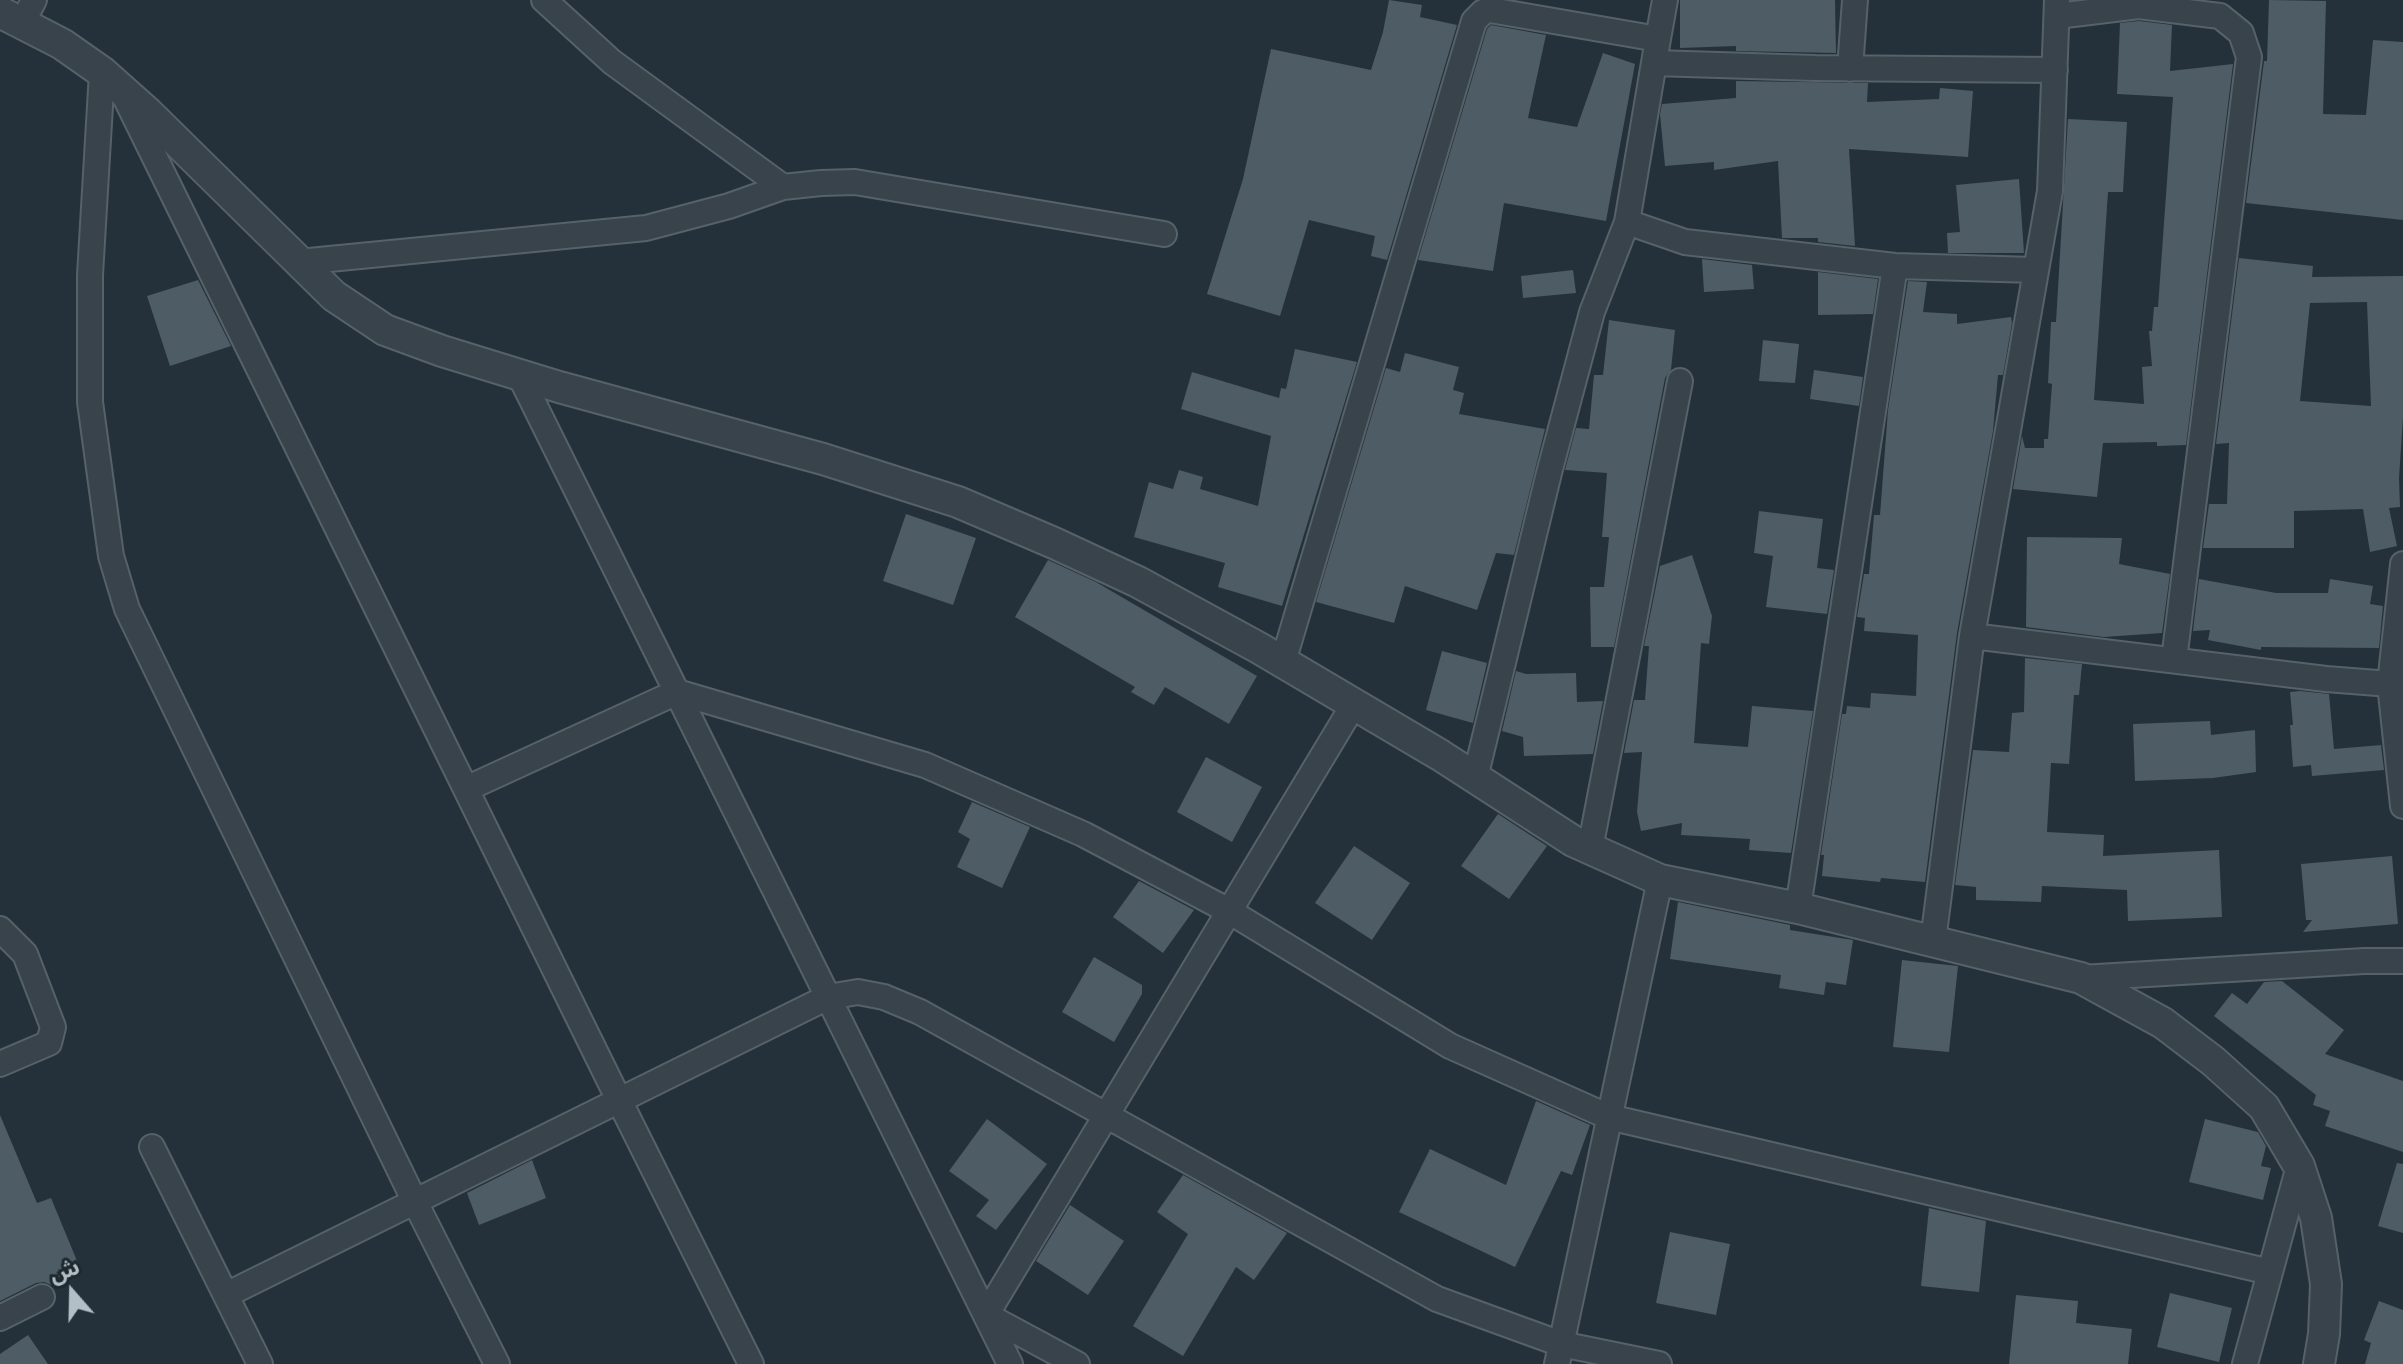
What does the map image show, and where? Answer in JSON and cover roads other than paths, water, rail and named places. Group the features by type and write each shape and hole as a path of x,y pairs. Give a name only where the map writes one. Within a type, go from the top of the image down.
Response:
{"street":[{"path":"544,0 612,62 783,187"},
{"path":"1475,778 1549,473 1592,312 1627,222 1665,0"},
{"path":"1850,69 1855,0"},
{"path":"1933,941 1972,636 2050,191 2057,8 2139,6 2220,16 2241,33 2249,57 2174,660"},
{"path":"1283,662 1474,21 1483,12 1490,10 1656,51 1850,69 2055,70"},
{"path":"19,12 112,81 334,296 385,330 520,376 823,459 958,502 1138,582 1354,704 1573,841 1660,880 1798,908 2081,978 2163,1023 2213,1061 2264,1107 2299,1166 2316,1218 2326,1284 2319,1364"},
{"path":"112,81 751,1364"},
{"path":"112,81 90,275 90,402 111,556 127,609 497,1364"},
{"path":"299,262 646,228 729,206 783,187 821,183 855,182 1164,234"},
{"path":"1627,222 1685,242 1895,266 2035,270"},
{"path":"1798,908 1895,266"},
{"path":"520,376 1010,1364"},
{"path":"1590,849 1680,381"},
{"path":"2403,564 2396,684 2403,806"},
{"path":"1972,636 2326,679 2396,684"},
{"path":"466,789 677,692 925,765 1083,834 1229,911 1450,1046 1609,1117 2270,1272"},
{"path":"986,1315 1354,704"},
{"path":"1559,1354 1660,880"},
{"path":"0,929 25,954 53,1027 49,1043 0,1064"},
{"path":"2081,978 2403,961"},
{"path":"226,1295 828,997 858,992 884,997 920,1012 1437,1299 1559,1354 1659,1364"},
{"path":"152,1147 260,1364"},
{"path":"2245,1364 2299,1166"},
{"path":"0,1318 42,1297"},
{"path":"986,1315 1077,1364"}]}
